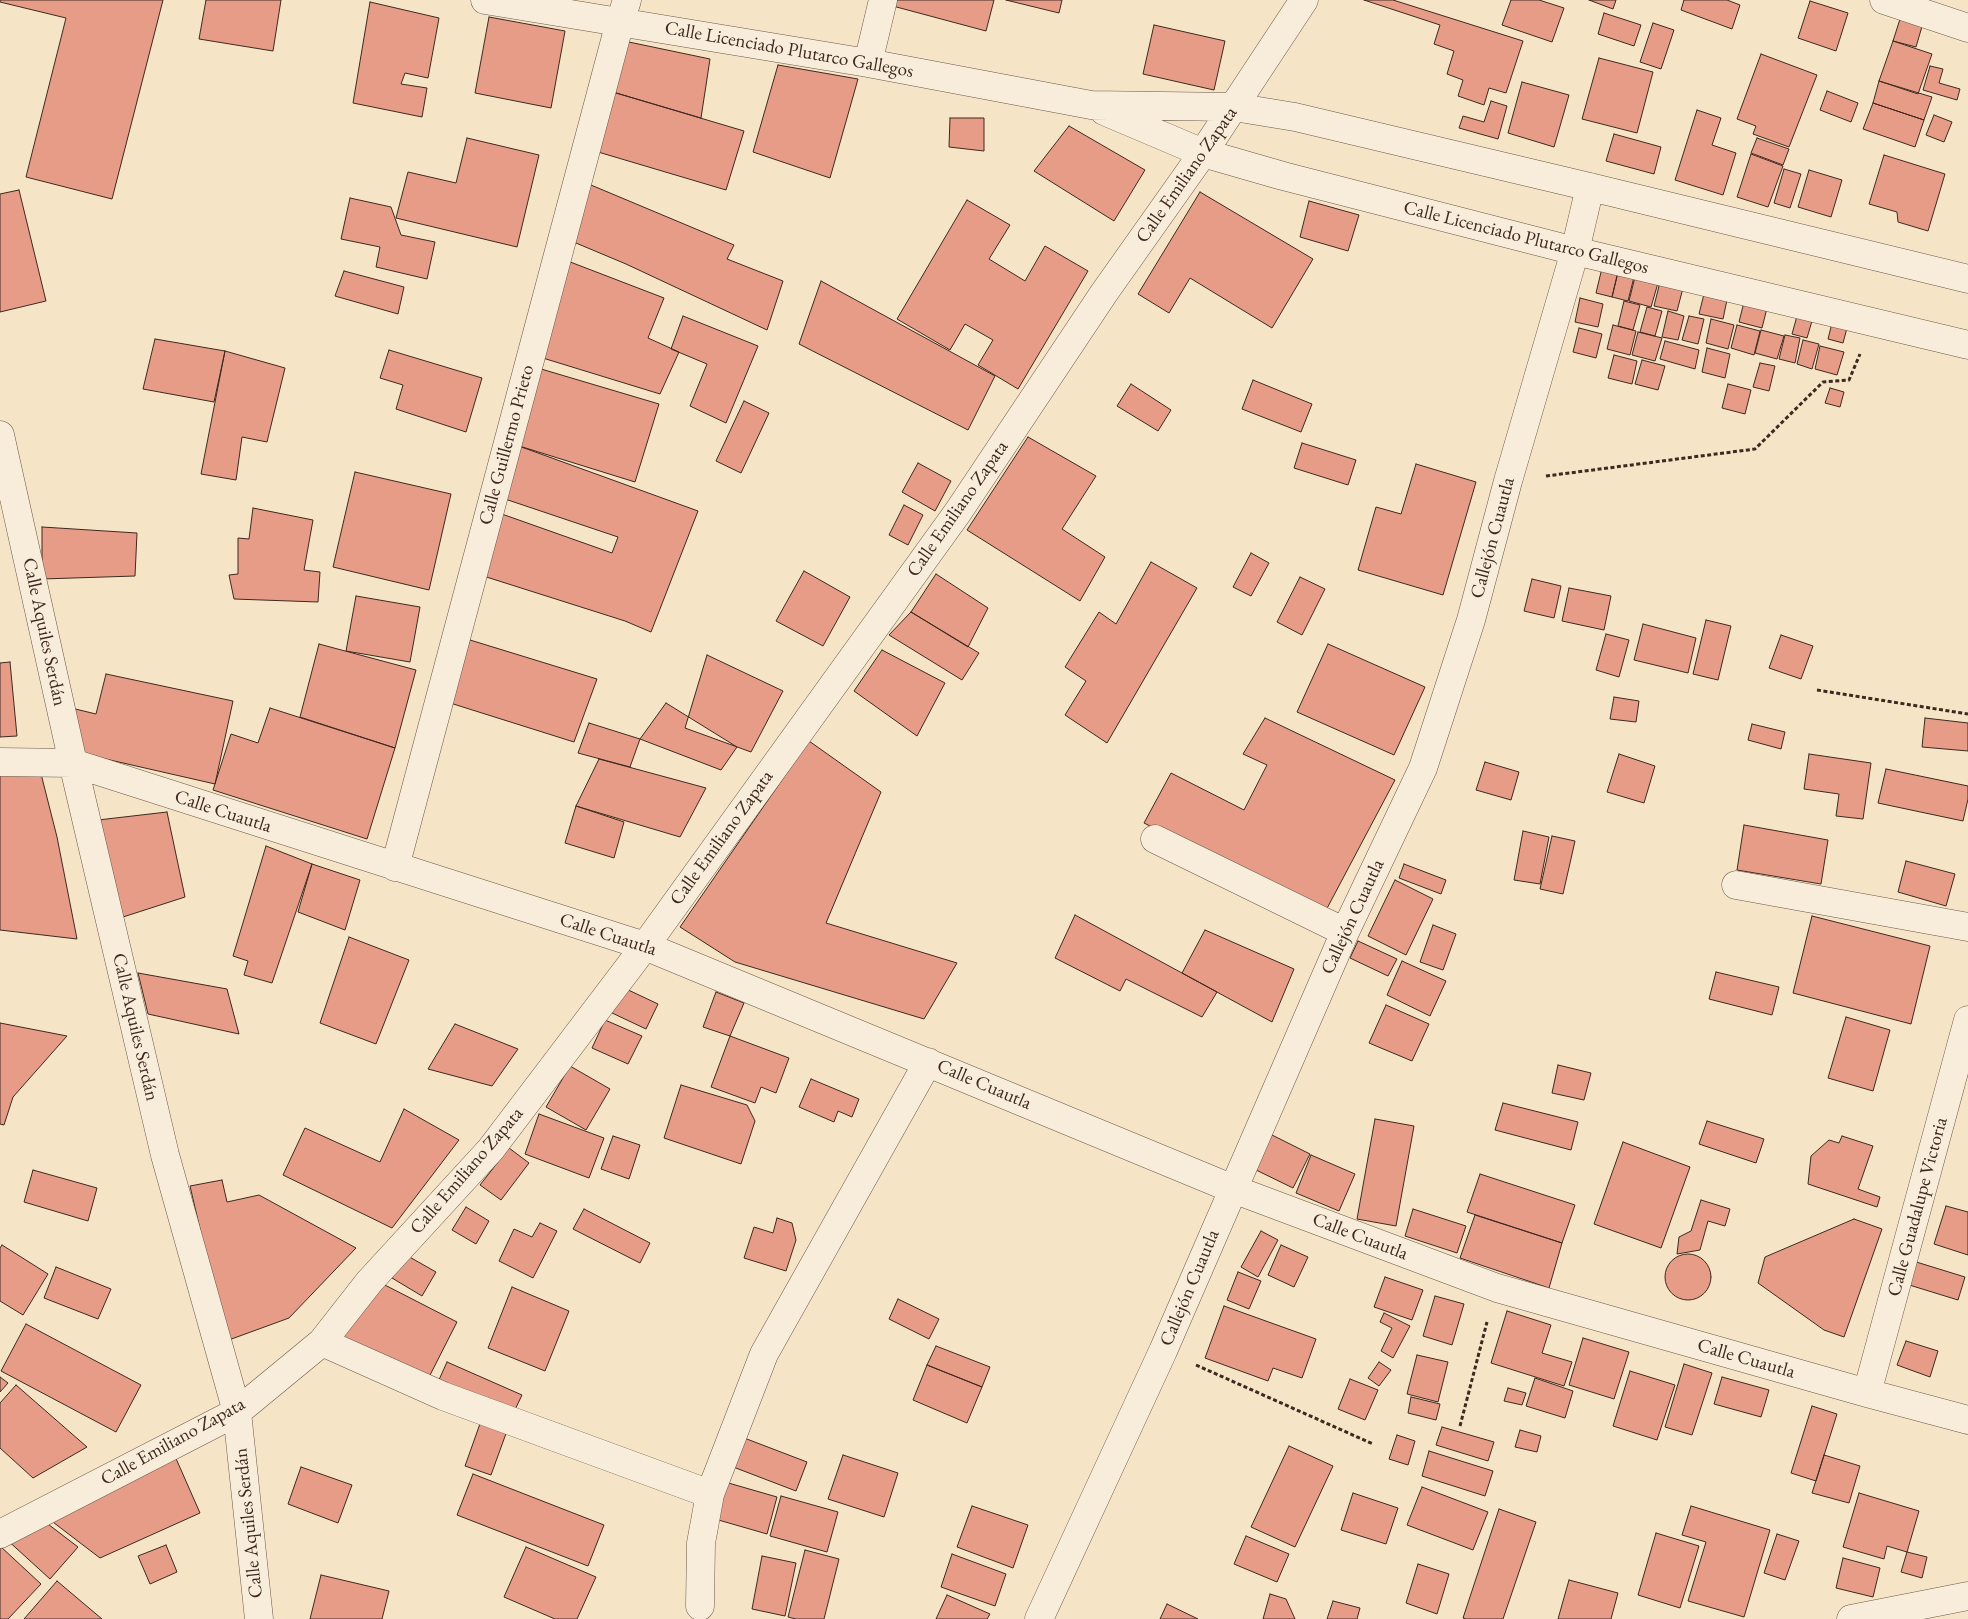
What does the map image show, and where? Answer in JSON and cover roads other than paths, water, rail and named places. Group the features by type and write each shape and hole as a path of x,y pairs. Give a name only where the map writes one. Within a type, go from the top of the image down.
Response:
{"street":[{"name":"Calle Licenciado Plutarco Gallegos","path":"485,0 623,11 868,62 1091,105 1234,107 1295,117 1968,279"},
{"path":"868,62 884,0"},
{"name":"Calle Emiliano Zapata","path":"0,1534 237,1412 322,1342 369,1282 491,1149 645,946 958,512 1104,293 1203,153 1304,0"},
{"path":"1884,0 1968,28"},
{"name":"Calle Guillermo Prieto","path":"395,867 623,11"},
{"name":"Calle Licenciado Plutarco Gallegos","path":"1091,105 1203,153 1282,176 1575,250 1968,345"},
{"name":"Callejón Cuautla","path":"1039,1619 1163,1351 1345,932 1423,768 1470,620 1575,250 1590,187"},
{"name":"Calle Aquiles Serdán","path":"0,435 73,763 165,1155 237,1412 259,1619"},
{"name":"Calle Cuautla","path":"0,762 73,763 645,946 1233,1189 1497,1288 1968,1420"},
{"path":"1155,839 1345,932"},
{"path":"1736,885 1968,926"},
{"name":"Calle Guadalupe Victoria","path":"1867,1393 1968,1020"},
{"path":"700,1606 701,1543 710,1494 764,1354 928,1062"},
{"path":"322,1342 443,1396 710,1494"},
{"path":"1851,1619 1968,1596"}]}
